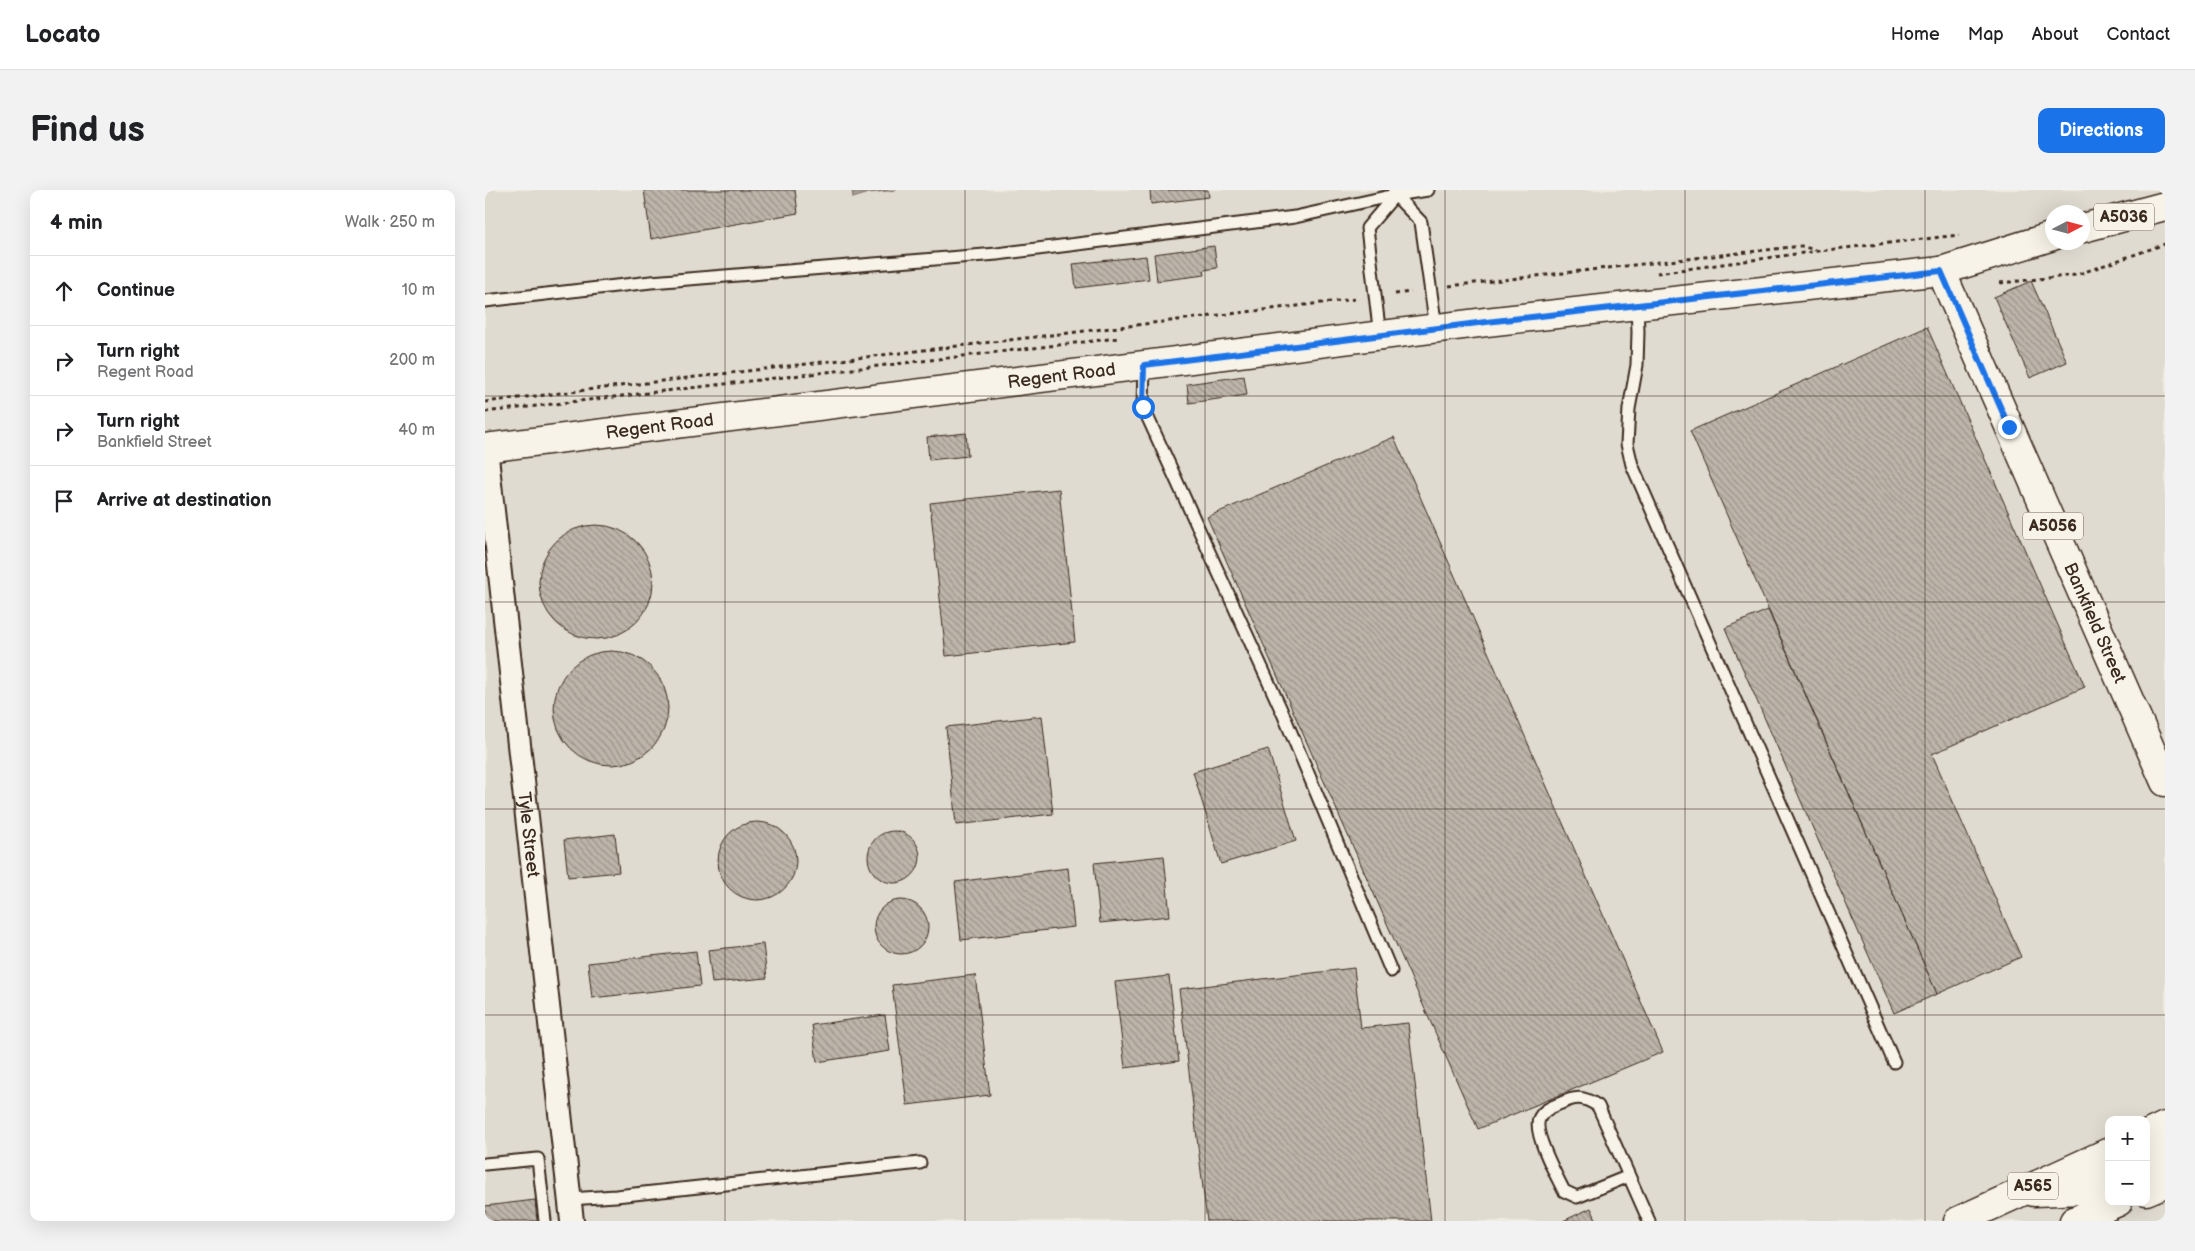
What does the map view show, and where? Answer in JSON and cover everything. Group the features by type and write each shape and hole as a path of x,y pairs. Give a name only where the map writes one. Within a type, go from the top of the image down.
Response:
{"main road":[{"name":"A5036","path":"2090,226 2165,206"},
{"name":"Regent Road","path":"486,448 1436,328 1941,271 2045,238"},
{"name":"Bankfield Street","path":"1941,271 2165,782"},
{"path":"2150,1133 2165,1126"},
{"name":"A565","path":"1958,1221 2105,1154"},
{"path":"2150,1161 2165,1155"},
{"path":"2020,1192 2083,1190 2105,1181"},
{"path":"2150,1189 2165,1183"},
{"path":"2074,1221 2110,1206"}],"street":[{"name":"Tyle Street","path":"486,448 572,1221"}],"lane":[{"path":"485,301 651,282 997,254 1295,217 1395,192 1428,190"},
{"path":"1395,192 1421,222 1436,328"},
{"path":"1379,336 1367,228 1395,192"},
{"path":"1637,305 1639,332 1637,365 1627,444 1632,466 1894,1062"},
{"path":"1144,365 1143,407 1285,716 1391,972"},
{"path":"1629,1176 1577,1196 1564,1192 1540,1138 1537,1121 1544,1110 1575,1096 1586,1098 1598,1106 1649,1221"},
{"path":"485,1164 538,1159 545,1221"},
{"path":"569,1199 617,1196 920,1163"}],"path":[{"path":"485,402 1801,246 1818,251 1960,235"}],"shaded area":[{"path":"485,190 2165,190 2165,1221 485,1221"},
{"path":"852,190 897,190 869,193 853,198"}],"building":[{"path":"644,190 795,190 798,213 651,239"},
{"path":"1150,190 1208,190 1209,197 1151,204"},
{"path":"1214,246 1217,268 1204,270 1205,275 1157,281 1154,254"},
{"path":"1146,256 1149,279 1076,288 1073,264"},
{"path":"2031,281 2067,362 2030,378 1994,297"},
{"path":"1927,327 2085,687 1932,754 2021,957 1937,994 1690,431"},
{"path":"1244,376 1247,395 1189,403 1187,384"},
{"path":"966,433 968,456 929,460 927,437"},
{"path":"1394,437 1663,1052 1478,1129 1207,517"},
{"path":"1059,489 1075,642 946,656 930,503"},
{"path":"596,525 618,529 637,541 649,560 653,582 649,604 637,623 618,635 596,639 574,635 555,623 543,604 539,582 543,560 555,541 574,529"},
{"path":"1768,610 1937,994 1894,1013 1725,628"},
{"path":"611,651 633,655 652,667 664,686 668,708 664,730 652,749 633,761 611,765 589,761 570,749 558,730 554,708 558,686 570,667 589,655"},
{"path":"1042,716 1053,814 956,825 946,727"},
{"path":"1268,749 1296,841 1221,864 1193,772"},
{"path":"757,822 772,825 785,833 793,846 796,861 793,876 785,889 772,897 757,900 742,897 729,889 721,876 718,861 721,846 729,833 742,825"},
{"path":"889,831 899,831 913,838 920,852 920,862 913,876 899,883 889,883 879,879 872,872 868,862 868,852 872,842 879,835"},
{"path":"615,834 619,872 568,877 564,840"},
{"path":"1164,856 1170,916 1100,923 1094,863"},
{"path":"1068,868 1074,927 961,940 955,882"},
{"path":"901,900 911,902 920,908 926,917 928,927 926,937 920,946 911,952 901,954 891,952 882,946 876,937 874,927 876,917 882,908 891,902"},
{"path":"763,944 767,978 712,983 708,950"},
{"path":"696,951 700,986 592,998 588,963"},
{"path":"1354,968 1361,1028 1408,1023 1431,1221 1207,1221 1179,989"},
{"path":"975,975 990,1095 907,1105 892,985"},
{"path":"1169,976 1179,1061 1125,1068 1115,982"},
{"path":"885,1015 890,1051 817,1062 812,1025"},
{"path":"535,1200 537,1221 485,1221 485,1206"},
{"path":"1591,1208 1597,1221 1563,1221"}],"route":[{"path":"1143,407 1144,365 1486,322 1941,271 2009,427"}]}
